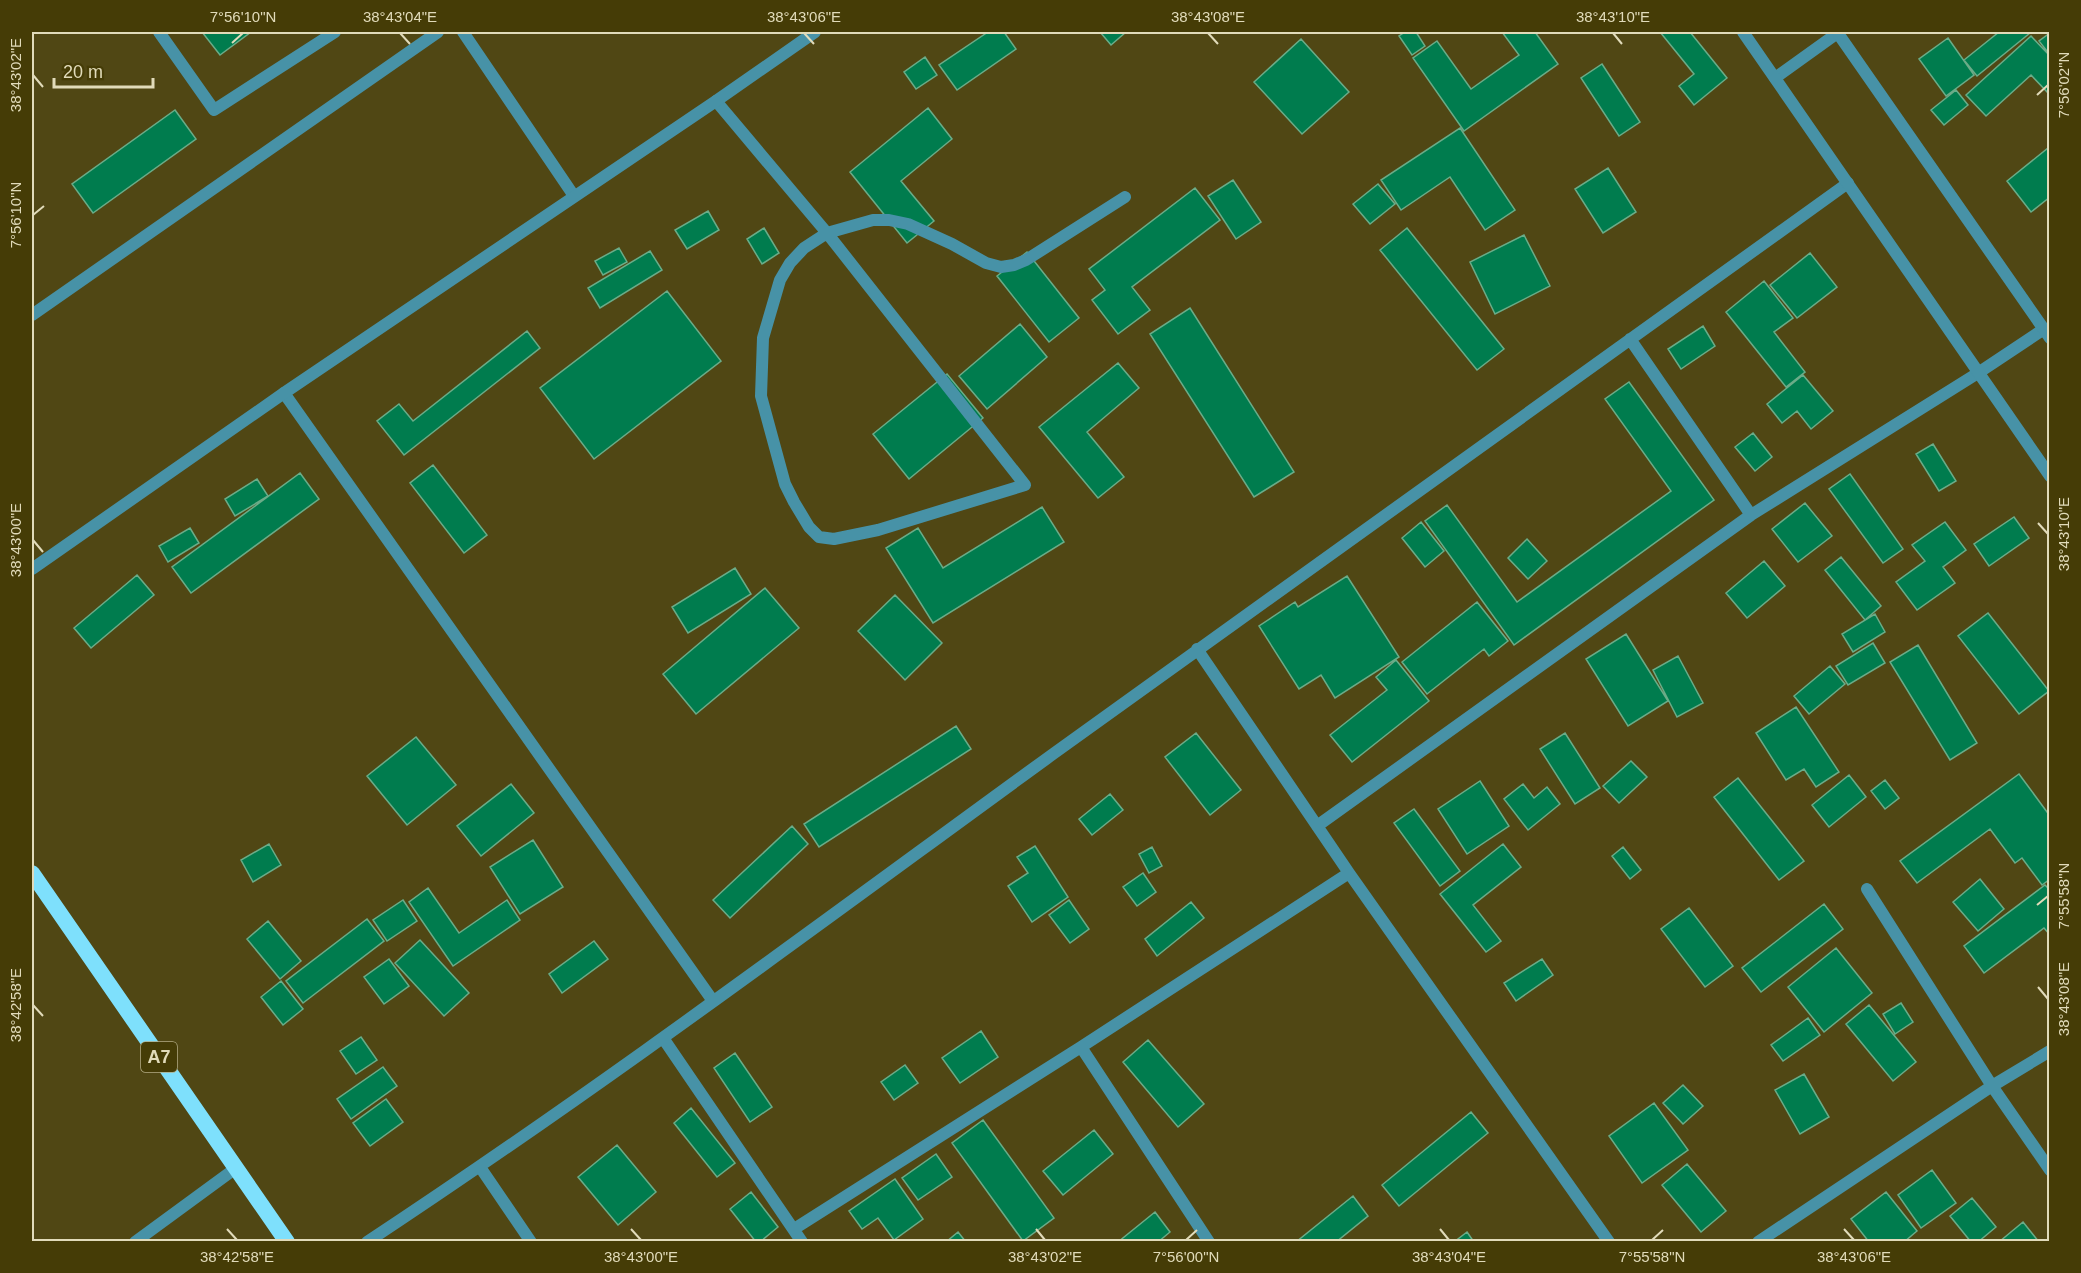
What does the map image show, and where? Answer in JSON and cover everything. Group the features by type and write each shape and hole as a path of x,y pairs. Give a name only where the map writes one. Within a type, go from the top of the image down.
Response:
{"highway":[{"name":"A7","path":"34,882 287,1242"}],"street":[{"path":"159,32 214,110 335,32"},
{"path":"32,315 438,32"},
{"path":"463,32 574,196"},
{"path":"32,569 284,393 815,32"},
{"path":"1743,32 2049,476"},
{"path":"1317,826 1751,515 1978,374 2047,334 1837,32 1775,78"},
{"path":"716,101 827,233 1025,485 878,530 834,539 819,537 794,502 786,483 761,396 763,338 780,280 790,263 804,248 827,233 873,220 908,224 986,263 1000,267 1014,265 1026,260 1125,197"},
{"path":"367,1242 480,1167 663,1038 1197,649 1848,183"},
{"path":"1630,339 1751,515"},
{"path":"284,393 713,1001"},
{"path":"1197,649 1349,873 1609,1242"},
{"path":"794,1229 1349,873"},
{"path":"1868,889 1992,1086 2049,1170"},
{"path":"663,1038 802,1242"},
{"path":"1081,1047 1209,1242"},
{"path":"1758,1242 1992,1086 2049,1051"},
{"path":"480,1167 531,1242"},
{"path":"135,1242 236,1168"}],"building":[{"path":"202,32 251,32 220,55"},
{"path":"988,32 1004,32 1016,49 957,90 939,65"},
{"path":"1100,32 1126,32 1111,45"},
{"path":"1405,32 1416,32 1425,46 1412,55 1399,36"},
{"path":"1502,32 1535,32 1558,64 1464,131 1413,58 1437,41 1471,89 1519,55"},
{"path":"1660,32 1690,32 1727,78 1694,105 1679,86 1694,74"},
{"path":"1999,32 2030,33 1977,76 1964,60"},
{"path":"2050,33 2050,55 2039,41"},
{"path":"2031,36 2050,56 2050,95 2031,75 1986,116 1966,95"},
{"path":"1948,38 1974,75 1946,96 1919,59"},
{"path":"1301,39 1349,92 1302,134 1254,82"},
{"path":"925,57 937,75 916,89 904,72"},
{"path":"1602,64 1640,122 1619,136 1581,78"},
{"path":"1956,90 1968,105 1944,125 1931,110"},
{"path":"928,108 952,139 901,181 934,221 907,243 850,172"},
{"path":"175,110 196,139 93,213 72,184"},
{"path":"1460,128 1515,210 1485,230 1450,177 1401,210 1381,180"},
{"path":"2048,148 2050,150 2050,197 2031,212 2007,181"},
{"path":"1608,168 1636,212 1603,233 1575,189"},
{"path":"1233,180 1261,222 1236,239 1208,196"},
{"path":"1378,184 1395,204 1370,224 1353,204"},
{"path":"1195,188 1220,220 1132,287 1150,310 1118,334 1092,300 1105,290 1089,269"},
{"path":"708,211 719,230 687,249 675,230"},
{"path":"764,228 779,253 762,264 747,239"},
{"path":"1407,228 1504,349 1477,370 1380,250"},
{"path":"1524,235 1550,286 1495,314 1470,262"},
{"path":"619,248 627,262 603,275 595,261"},
{"path":"650,251 662,270 600,308 588,288"},
{"path":"1027,252 1079,318 1049,342 997,276"},
{"path":"1810,253 1837,287 1797,318 1770,285"},
{"path":"1764,281 1793,318 1774,332 1805,372 1786,387 1726,312"},
{"path":"667,291 721,361 594,459 540,388"},
{"path":"1190,308 1294,472 1254,497 1150,334"},
{"path":"1020,324 1047,357 987,409 959,376"},
{"path":"1703,326 1715,346 1681,369 1668,349"},
{"path":"527,331 540,348 404,455 377,421 399,404 413,421"},
{"path":"1118,363 1139,388 1087,432 1124,477 1098,498 1039,427"},
{"path":"947,374 983,418 909,479 873,434"},
{"path":"1803,375 1833,411 1811,429 1797,411 1782,423 1767,404"},
{"path":"1629,382 1714,500 1514,645 1425,521 1447,505 1517,602 1671,491 1605,399"},
{"path":"1753,433 1772,457 1755,471 1735,447"},
{"path":"1933,444 1956,481 1939,491 1916,454"},
{"path":"433,465 487,535 464,553 410,483"},
{"path":"300,473 319,499 191,593 172,567"},
{"path":"1850,474 1903,549 1883,563 1829,489"},
{"path":"257,479 268,496 235,516 225,499"},
{"path":"1805,503 1832,536 1798,562 1772,529"},
{"path":"1042,507 1064,542 933,623 886,548 918,528 943,568"},
{"path":"2014,517 2029,538 1989,566 1974,544"},
{"path":"1421,522 1444,551 1425,567 1402,538"},
{"path":"1945,522 1966,550 1943,567 1955,583 1917,610 1896,582 1925,561 1912,545"},
{"path":"190,528 199,543 168,562 159,546"},
{"path":"1527,539 1547,561 1528,579 1508,558"},
{"path":"1841,557 1881,606 1865,620 1825,570"},
{"path":"1764,561 1785,586 1747,618 1726,593"},
{"path":"735,568 751,594 688,633 672,607"},
{"path":"137,575 154,595 91,648 74,628"},
{"path":"1347,576 1399,657 1335,698 1321,675 1299,689 1259,626 1295,602 1298,607"},
{"path":"765,588 799,628 696,714 663,674"},
{"path":"895,595 942,643 905,680 858,631"},
{"path":"1477,602 1508,641 1489,656 1484,649 1427,694 1402,662"},
{"path":"1988,613 2049,691 2019,714 1958,636"},
{"path":"1875,614 1885,632 1853,652 1842,634"},
{"path":"1626,634 1668,701 1628,726 1586,659"},
{"path":"1873,643 1885,663 1848,685 1836,666"},
{"path":"1918,645 1977,743 1950,760 1890,662"},
{"path":"1678,656 1703,703 1677,717 1653,670"},
{"path":"1396,660 1429,701 1352,762 1330,735 1387,690 1376,677"},
{"path":"1830,666 1845,684 1809,714 1794,696"},
{"path":"1796,707 1839,772 1816,787 1804,769 1786,780 1756,733"},
{"path":"956,726 971,749 819,847 804,824"},
{"path":"1196,733 1241,790 1210,815 1165,757"},
{"path":"1565,733 1600,788 1575,804 1540,749"},
{"path":"416,737 456,785 407,825 367,776"},
{"path":"1631,761 1647,777 1619,803 1603,786"},
{"path":"2019,774 2050,816 2050,879 2042,885 2022,858 2015,863 1990,829 1917,883 1900,861"},
{"path":"1849,775 1866,797 1829,827 1812,805"},
{"path":"1738,778 1804,861 1779,880 1714,797"},
{"path":"1885,780 1899,798 1885,809 1871,791"},
{"path":"1480,781 1509,826 1467,854 1438,809"},
{"path":"511,784 534,813 481,856 457,826"},
{"path":"1523,784 1534,798 1547,787 1560,804 1528,830 1504,799"},
{"path":"1110,794 1123,810 1092,835 1079,819"},
{"path":"1414,809 1460,871 1440,886 1394,823"},
{"path":"792,826 808,844 730,918 713,900"},
{"path":"533,840 563,887 520,914 490,867"},
{"path":"269,844 281,865 253,882 241,860"},
{"path":"1503,844 1521,867 1473,905 1501,941 1486,952 1440,894"},
{"path":"1035,846 1068,897 1032,922 1008,886 1028,873 1017,857"},
{"path":"1152,847 1162,866 1149,873 1139,854"},
{"path":"1623,847 1641,870 1630,879 1612,856"},
{"path":"1143,873 1156,892 1137,906 1123,887"},
{"path":"1980,879 2004,909 1978,931 1953,902"},
{"path":"2045,885 2050,890 2050,935 2044,928 1984,973 1964,946"},
{"path":"428,888 459,933 507,900 520,920 453,966 409,902"},
{"path":"403,900 417,921 387,941 373,920"},
{"path":"1069,900 1089,929 1070,943 1049,915"},
{"path":"1191,902 1204,918 1157,956 1145,939"},
{"path":"1824,904 1843,929 1761,992 1742,968"},
{"path":"1689,908 1733,966 1705,987 1661,929"},
{"path":"367,919 384,941 303,1003 286,981"},
{"path":"268,921 301,961 280,979 247,939"},
{"path":"420,940 469,993 444,1016 395,963"},
{"path":"594,941 608,959 562,993 549,974"},
{"path":"1836,948 1872,993 1824,1032 1788,987"},
{"path":"389,959 409,986 384,1004 364,977"},
{"path":"1542,959 1553,975 1516,1001 1504,983"},
{"path":"281,981 303,1009 283,1025 261,997"},
{"path":"1901,1003 1913,1022 1895,1034 1883,1014"},
{"path":"1869,1005 1916,1062 1893,1081 1846,1024"},
{"path":"1808,1018 1820,1035 1783,1061 1771,1045"},
{"path":"981,1031 998,1057 960,1083 942,1058"},
{"path":"361,1037 377,1060 356,1074 340,1051"},
{"path":"1148,1040 1204,1104 1178,1127 1123,1062"},
{"path":"735,1053 772,1107 750,1122 714,1068"},
{"path":"905,1065 918,1083 894,1100 881,1082"},
{"path":"383,1067 397,1086 351,1119 337,1099"},
{"path":"1804,1074 1829,1117 1800,1134 1775,1090"},
{"path":"1683,1085 1703,1106 1683,1124 1663,1103"},
{"path":"386,1099 403,1122 370,1146 353,1123"},
{"path":"1654,1103 1688,1150 1642,1183 1609,1136"},
{"path":"691,1108 735,1163 717,1177 674,1123"},
{"path":"1471,1112 1488,1133 1399,1206 1382,1185"},
{"path":"983,1120 1054,1218 1023,1241 952,1143"},
{"path":"1094,1130 1113,1154 1063,1195 1043,1171"},
{"path":"617,1145 656,1192 618,1225 578,1177"},
{"path":"936,1154 952,1177 918,1200 902,1178"},
{"path":"1687,1164 1726,1211 1701,1232 1662,1185"},
{"path":"1932,1170 1956,1203 1921,1228 1898,1195"},
{"path":"895,1179 923,1219 894,1240 878,1218 862,1229 849,1211"},
{"path":"751,1192 778,1227 760,1242 756,1242 730,1209"},
{"path":"1886,1192 1917,1231 1904,1242 1869,1242 1851,1219"},
{"path":"1353,1196 1368,1216 1336,1242 1296,1242"},
{"path":"1972,1198 1996,1227 1978,1242 1971,1242 1950,1216"},
{"path":"1155,1212 1170,1232 1158,1242 1118,1242"},
{"path":"2023,1222 2039,1242 1999,1242"},
{"path":"958,1232 966,1242 946,1242"},
{"path":"1467,1232 1474,1242 1454,1242"}]}
